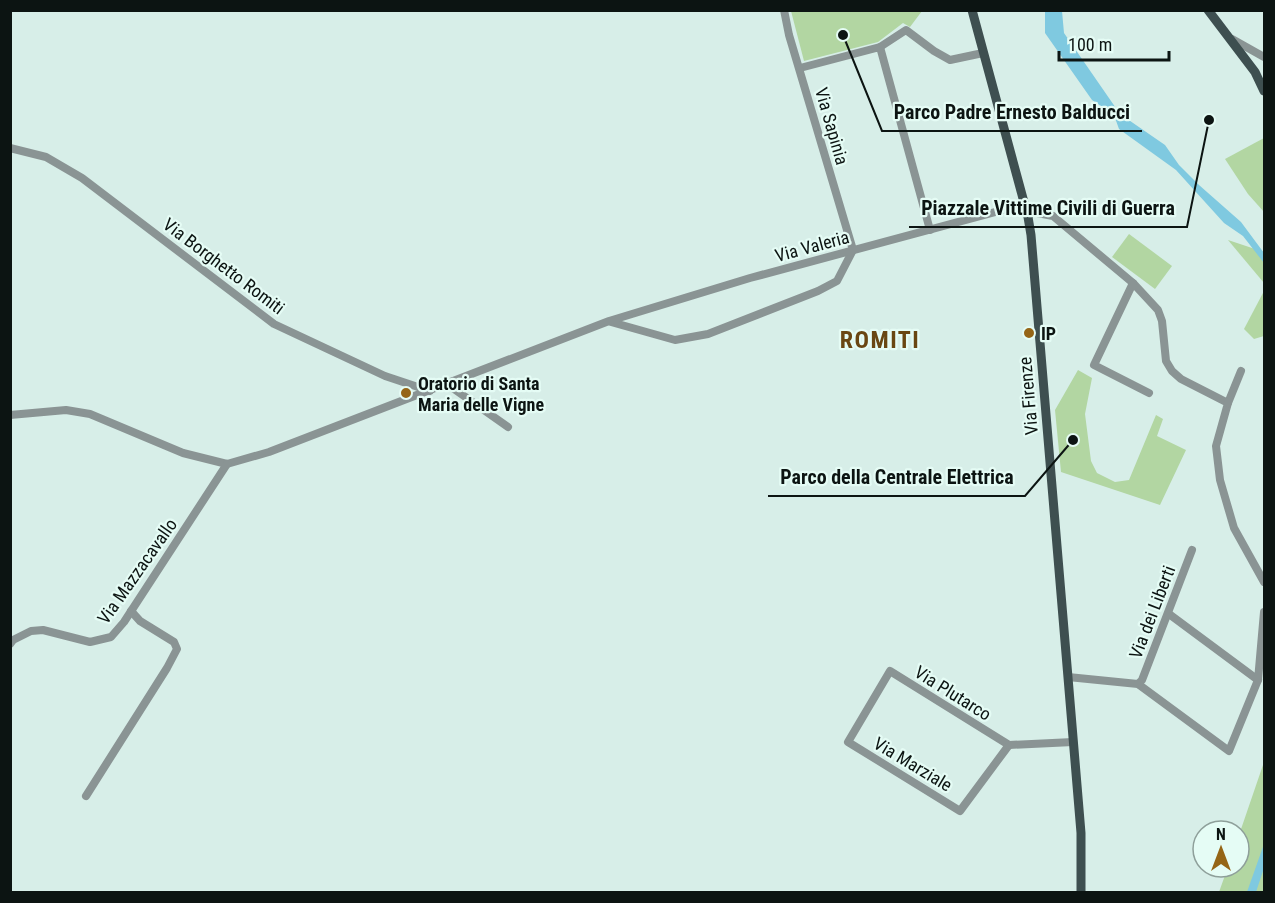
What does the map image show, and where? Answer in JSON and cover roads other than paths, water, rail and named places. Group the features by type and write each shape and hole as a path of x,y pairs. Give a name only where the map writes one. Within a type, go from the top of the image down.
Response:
{"main road":[{"name":"Via Firenze","path":"972,10 1026,207 1033,248 1082,844 1081,892"},
{"path":"1208,10 1263,86"},
{"path":"1216,10 1222,28"}],"street":[{"name":"Via Sapinia","path":"784,10 789,35 852,250"},
{"path":"800,68 880,47 906,30 934,51 951,60 983,52"},
{"path":"1230,38 1264,57"},
{"path":"880,47 930,230"},
{"name":"Via Borghetto Romiti","path":"10,148 46,157 82,178 274,324 385,375 430,391"},
{"path":"1026,207 1053,216 1133,283 1158,310 1162,321 1166,361 1172,371 1181,379 1228,403"},
{"name":"Via Valeria","path":"227,464 269,452 609,321 852,250 1026,207"},
{"path":"609,321 675,340 708,334 818,291 837,281 852,250"},
{"path":"1133,283 1094,366 1149,393"},
{"path":"1241,371 1228,403 1216,447 1220,480 1234,528 1264,582"},
{"path":"447,384 508,427"},
{"path":"10,415 66,410 90,414 183,453 227,464"},
{"name":"Via Mazzacavallo","path":"10,644 13,640 31,631 43,630 90,642 111,637 131,611 227,464"},
{"name":"Via dei Liberti","path":"1138,684 1142,680 1169,614 1192,550"},
{"path":"86,796 177,649 174,642 140,621 131,611"},
{"path":"1068,677 1138,684 1229,751 1258,680 1264,612"},
{"path":"1169,614 1258,680"},
{"name":"Via Plutarco","path":"848,742 890,671 1009,745"},
{"name":"Via Marziale","path":"848,742 960,811 1009,745"},
{"path":"1009,745 1073,742"}],"water":[{"path":"1045,11 1062,11 1064,33 1120,114 1165,145 1179,165 1241,222 1264,253 1264,263 1243,236 1224,223 1176,170 1119,129 1114,115 1092,100 1045,33"},
{"path":"1264,844 1264,868 1256,892 1247,892"}],"place":[{"name":"Parco Padre Ernesto Balducci","path":"843,35"},
{"name":"Piazzale Vittime Civili di Guerra","path":"1209,120"},
{"name":"IP","path":"1029,333"},
{"name":"Oratorio di Santa Maria delle Vigne","path":"406,393"},
{"name":"Parco della Centrale Elettrica","path":"1073,440"}],"district":[{"name":"ROMITI","path":"880,340"}]}
